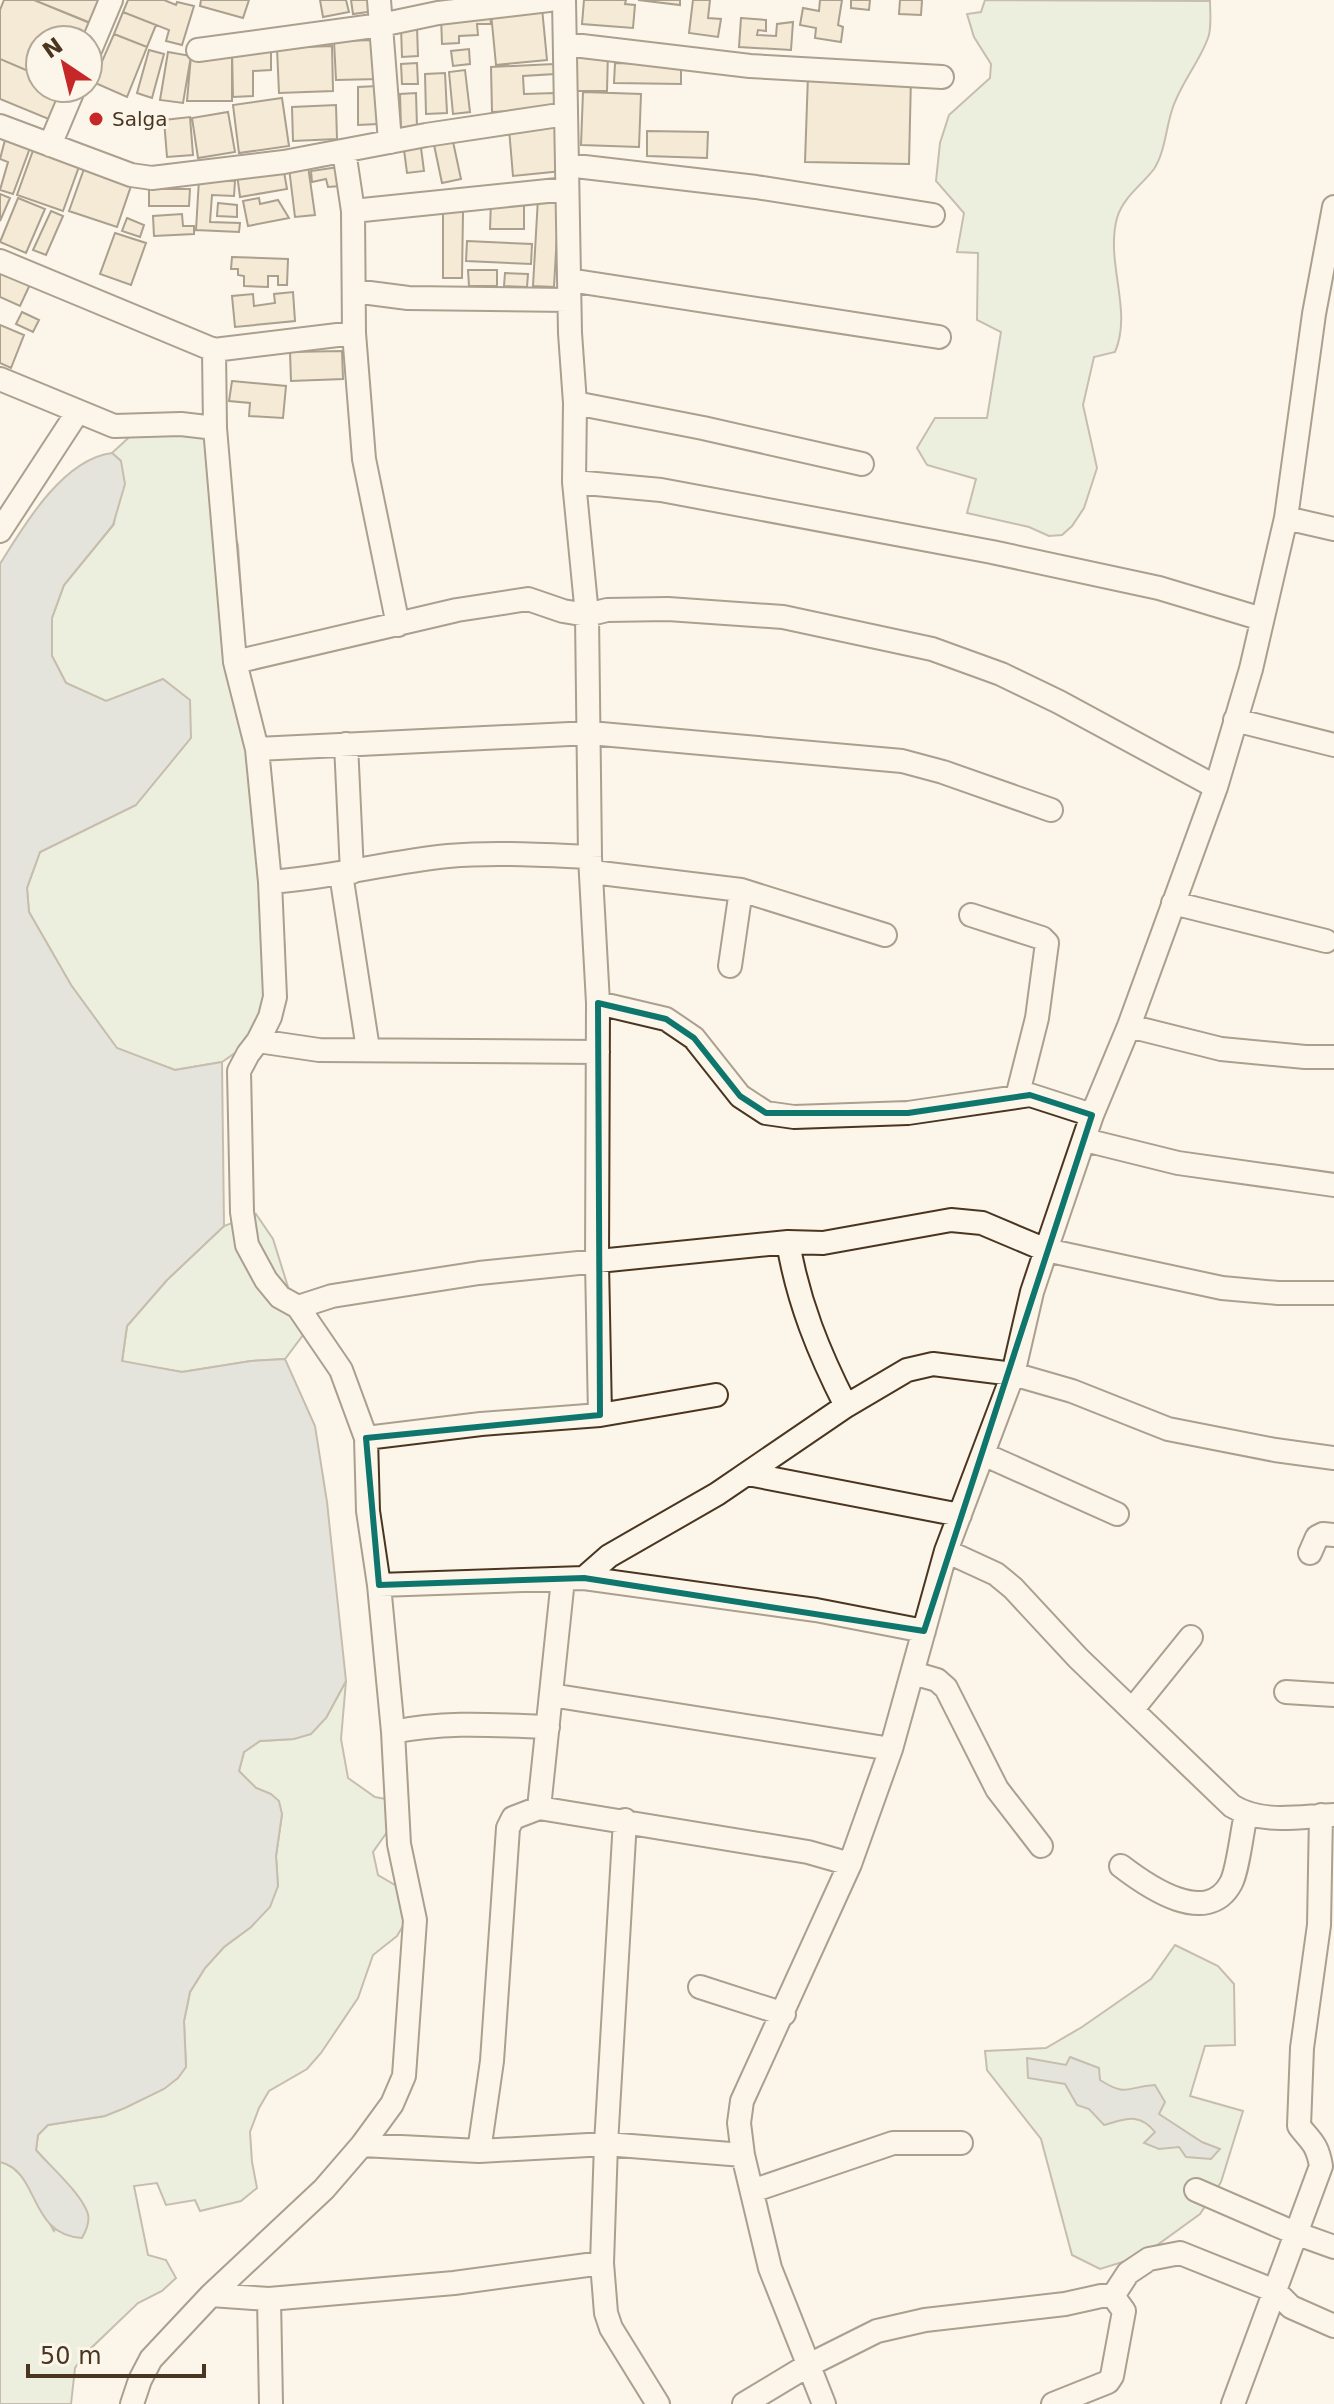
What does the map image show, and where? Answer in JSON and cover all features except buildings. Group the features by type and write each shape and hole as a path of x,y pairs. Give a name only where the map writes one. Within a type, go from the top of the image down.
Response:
{"street":[{"path":"101,24 111,0"},
{"path":"379,0 390,142"},
{"path":"198,50 381,25 438,13 549,0"},
{"path":"564,0 569,290 575,403 574,482 587,615 591,864 598,1003 600,1415"},
{"path":"565,44 750,66 942,77"},
{"path":"50,145 67,104"},
{"path":"0,126 131,175 152,178 212,173 566,114"},
{"path":"344,151 353,211 354,333 364,459 398,625"},
{"path":"567,165 756,187 933,215"},
{"path":"353,211 567,189"},
{"path":"824,2404 770,2268 743,2155 739,2123 742,2101 850,1864 891,1749 946,1551 1013,1374 1032,1292 1046,1250 1092,1115 1129,1026 1216,787 1251,669 1286,518 1324,317 1334,207"},
{"path":"0,261 214,350 354,333"},
{"path":"354,291 408,298 569,290 939,337"},
{"path":"132,2404 151,2359 211,2295 324,2189 392,2104 404,2076 415,1920 399,1844 393,1732 379,1585 368,1511 366,1438 341,1370 298,1307 280,1297 266,1280 247,1245 242,1212 239,1071 270,1017 275,997 270,882 257,749 235,662 215,428 214,350"},
{"path":"0,379 114,426 181,424 215,428"},
{"path":"575,403 862,464"},
{"path":"0,531 77,413"},
{"path":"574,482 661,490 992,552 1159,588 1262,619"},
{"path":"1286,518 1334,529"},
{"path":"235,662 457,610 528,599 563,611 587,615 607,610 668,609 783,617 865,632 932,649 1001,674 1216,787"},
{"path":"1235,720 1334,745"},
{"path":"257,749 590,733 902,761 1051,810"},
{"path":"346,744 346,873 368,1049"},
{"path":"270,882 451,856 516,854 741,890 885,935"},
{"path":"730,966 741,890"},
{"path":"1173,903 1326,941"},
{"path":"971,915 1042,938 1047,943 1037,1018 1017,1097"},
{"path":"598,1003 666,1019 694,1038 740,1096 766,1113 794,1117 908,1113 1030,1095 1092,1115"},
{"path":"1129,1026 1221,1049 1334,1057"},
{"path":"258,1041 319,1050 598,1052"},
{"path":"1085,1140 1178,1163 1334,1185"},
{"path":"298,1307 332,1296 479,1273 788,1242 823,1243 951,1220 982,1223 1046,1250 1222,1288 1278,1293 1334,1293"},
{"path":"788,1242 794,1278 813,1337 846,1406"},
{"path":"539,1808 551,1695 573,1579 717,1494 846,1406 907,1370 933,1364 1013,1374 1072,1391 1168,1429 1334,1458"},
{"path":"366,1438 481,1424 600,1415 716,1395"},
{"path":"983,1454 1117,1514"},
{"path":"748,1474 960,1515"},
{"path":"1310,1553 1317,1537 1334,1535"},
{"path":"946,1551 996,1574 1013,1588 1078,1658 1232,1806 1246,1814 1289,1818 1328,1815 1326,1924 1302,2048 1299,2126 1323,2139 1319,2153 1321,2166 1233,2404"},
{"path":"379,1585 573,1579 816,1610 924,1631"},
{"path":"1132,1710 1191,1637"},
{"path":"913,1673 937,1680 946,1688 997,1789 1041,1846"},
{"path":"1286,1692 1334,1695"},
{"path":"551,1695 891,1749"},
{"path":"393,1732 427,1725 471,1723 548,1727"},
{"path":"479,2151 492,2061 508,1828 513,1818 539,1808 808,1852 850,1864"},
{"path":"1121,1866 1154,1891 1179,1900 1212,1900 1232,1882 1246,1814"},
{"path":"625,1820 602,2263 606,2313 611,2328 658,2404"},
{"path":"700,1987 784,2014"},
{"path":"752,2191 893,2143 961,2143"},
{"path":"362,2145 479,2151 606,2144 743,2155"},
{"path":"1196,2190 1334,2247"},
{"path":"1113,2296 1128,2273 1149,2259 1180,2253 1275,2291 1291,2307 1334,2326"},
{"path":"211,2295 269,2299 454,2283 602,2263"},
{"path":"744,2404 807,2366 877,2331 925,2320 1113,2296"},
{"path":"1055,2404 1103,2386 1112,2376 1124,2311 1113,2296"},
{"path":"269,2299 271,2404"}],"highlighted area":[{"path":"598,1003 666,1019 694,1038 740,1096 766,1113 908,1113 1030,1095 1092,1115 924,1631 584,1578 379,1585 366,1438 600,1415"}],"green space":[{"path":"985,0 1210,1 1208,38 1175,100 1158,162 1128,197 1117,218 1114,252 1120,336 1115,352 1094,357 1083,405 1097,468 1084,508 1062,535 1049,536 1029,527 967,513 976,479 927,465 917,448 935,418 987,418 1001,332 977,320 978,253 957,252 964,213 936,181 940,143 949,115 990,78 991,64 974,37 967,14 981,12"},
{"path":"137,430 224,436 213,474 238,545 247,683 279,846 278,874 285,950 282,1010 255,1039 222,1062 175,1070 117,1049 71,985 29,912 27,888 40,852 136,805 106,701 66,683 52,656 52,618 64,585 114,524 121,461 112,453"},
{"path":"256,1214 273,1239 303,1335 285,1359 182,1372 122,1362 127,1326 167,1280 224,1226"},
{"path":"346,1681 341,1739 348,1778 375,1797 402,1802 397,1818 373,1852 378,1875 419,1899 397,1936 373,1955 358,1998 321,2053 307,2069 269,2091 259,2108 250,2132 257,2188 241,2201 200,2211 195,2200 166,2205 157,2183 134,2186 148,2255 166,2260 176,2278 162,2291 138,2303 86,2353 75,2368 71,2404 0,2404 0,2162 18,2172 25,2180 54,2231 75,2194 36,2150 38,2135 48,2125 105,2116 186,2067 184,2021 190,1992 205,1968 224,1947 251,1927 278,1886 276,1856 282,1814 271,1794 256,1788 239,1771 244,1752 260,1741 294,1739 326,1718"},
{"path":"1175,1945 1218,1966 1234,1984 1235,2045 1205,2046 1190,2096 1243,2111 1221,2182 1200,2214 1142,2256 1100,2269 1072,2255 1041,2139 987,2070 985,2051 1046,2048 1151,1979"}],"shaded area":[{"path":"112,453 121,461 125,484 113,525 64,585 52,618 52,656 66,683 106,701 163,679 190,700 191,738 136,805 40,852 27,888 29,912 71,985 117,1048 175,1070 222,1062 224,1226 167,1280 127,1326 122,1361 182,1372 285,1359 315,1426 327,1502 346,1681 326,1718 311,1734 294,1739 260,1741 244,1752 239,1771 256,1788 279,1801 282,1814 276,1856 278,1886 270,1907 251,1927 224,1947 205,1968 190,1992 184,2021 186,2067 164,2089 125,2108 105,2116 48,2125 38,2135 36,2150 85,2206 88,2224 82,2238 65,2234 52,2226 22,2177 0,2162 0,564 33,513 61,480 94,458"},
{"path":"1070,2057 1099,2068 1100,2080 1116,2089 1155,2085 1165,2102 1159,2114 1202,2142 1220,2149 1211,2159 1186,2157 1179,2147 1159,2149 1144,2143 1155,2132 1138,2119 1104,2125 1089,2109 1077,2105 1065,2084 1028,2078 1027,2058 1066,2065"}],"place":[{"name":"Salga","path":"96,119"}]}
